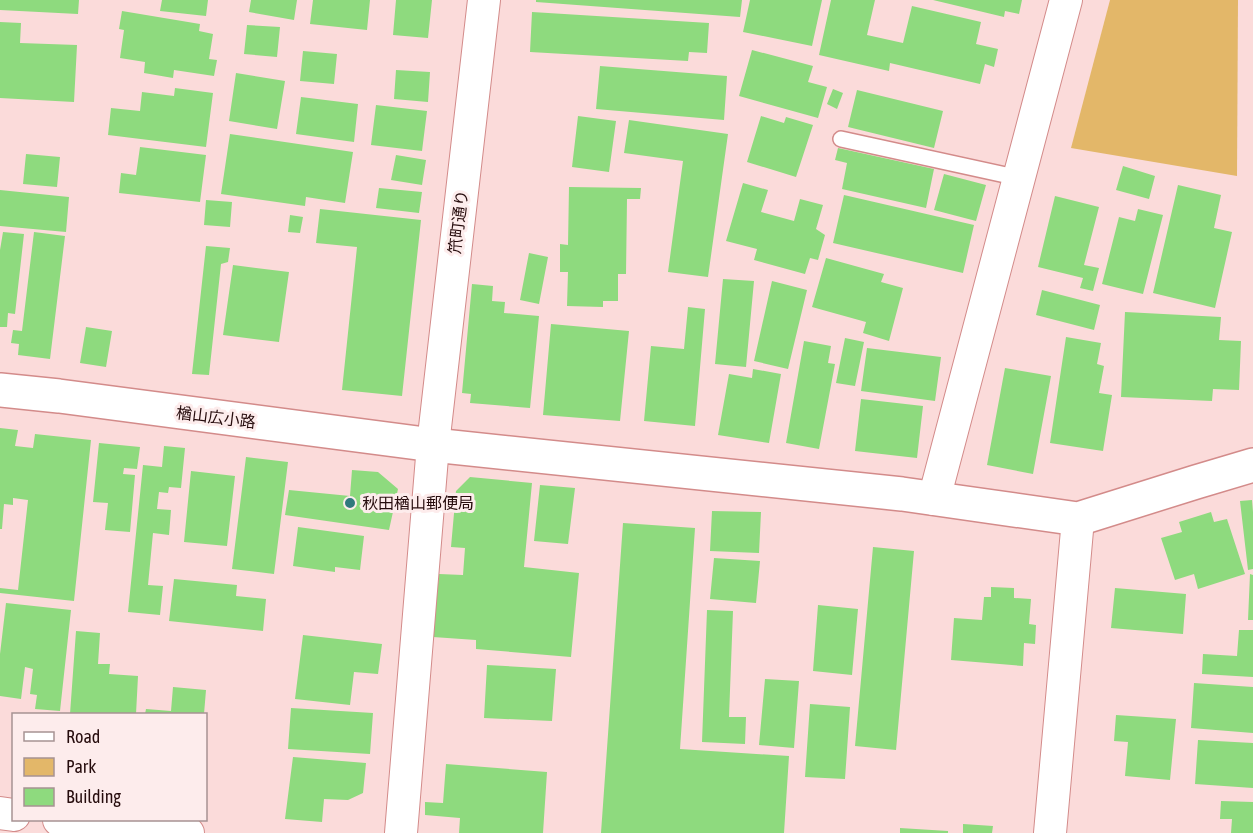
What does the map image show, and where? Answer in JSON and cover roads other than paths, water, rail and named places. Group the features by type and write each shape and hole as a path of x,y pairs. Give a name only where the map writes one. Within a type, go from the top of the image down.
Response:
{"street":[{"name":"笊町通り","path":"401,833 433,445 484,0"},
{"path":"934,499 1066,0"},
{"name":"楢山広小路","path":"0,390 433,445 902,494 1078,519"},
{"path":"1050,833 1078,519 1253,465"},
{"path":"77,821 188,833"}],"lane":[{"path":"841,139 1019,178"}],"place":[{"name":"秋田楢山郵便局","path":"350,503"}]}
